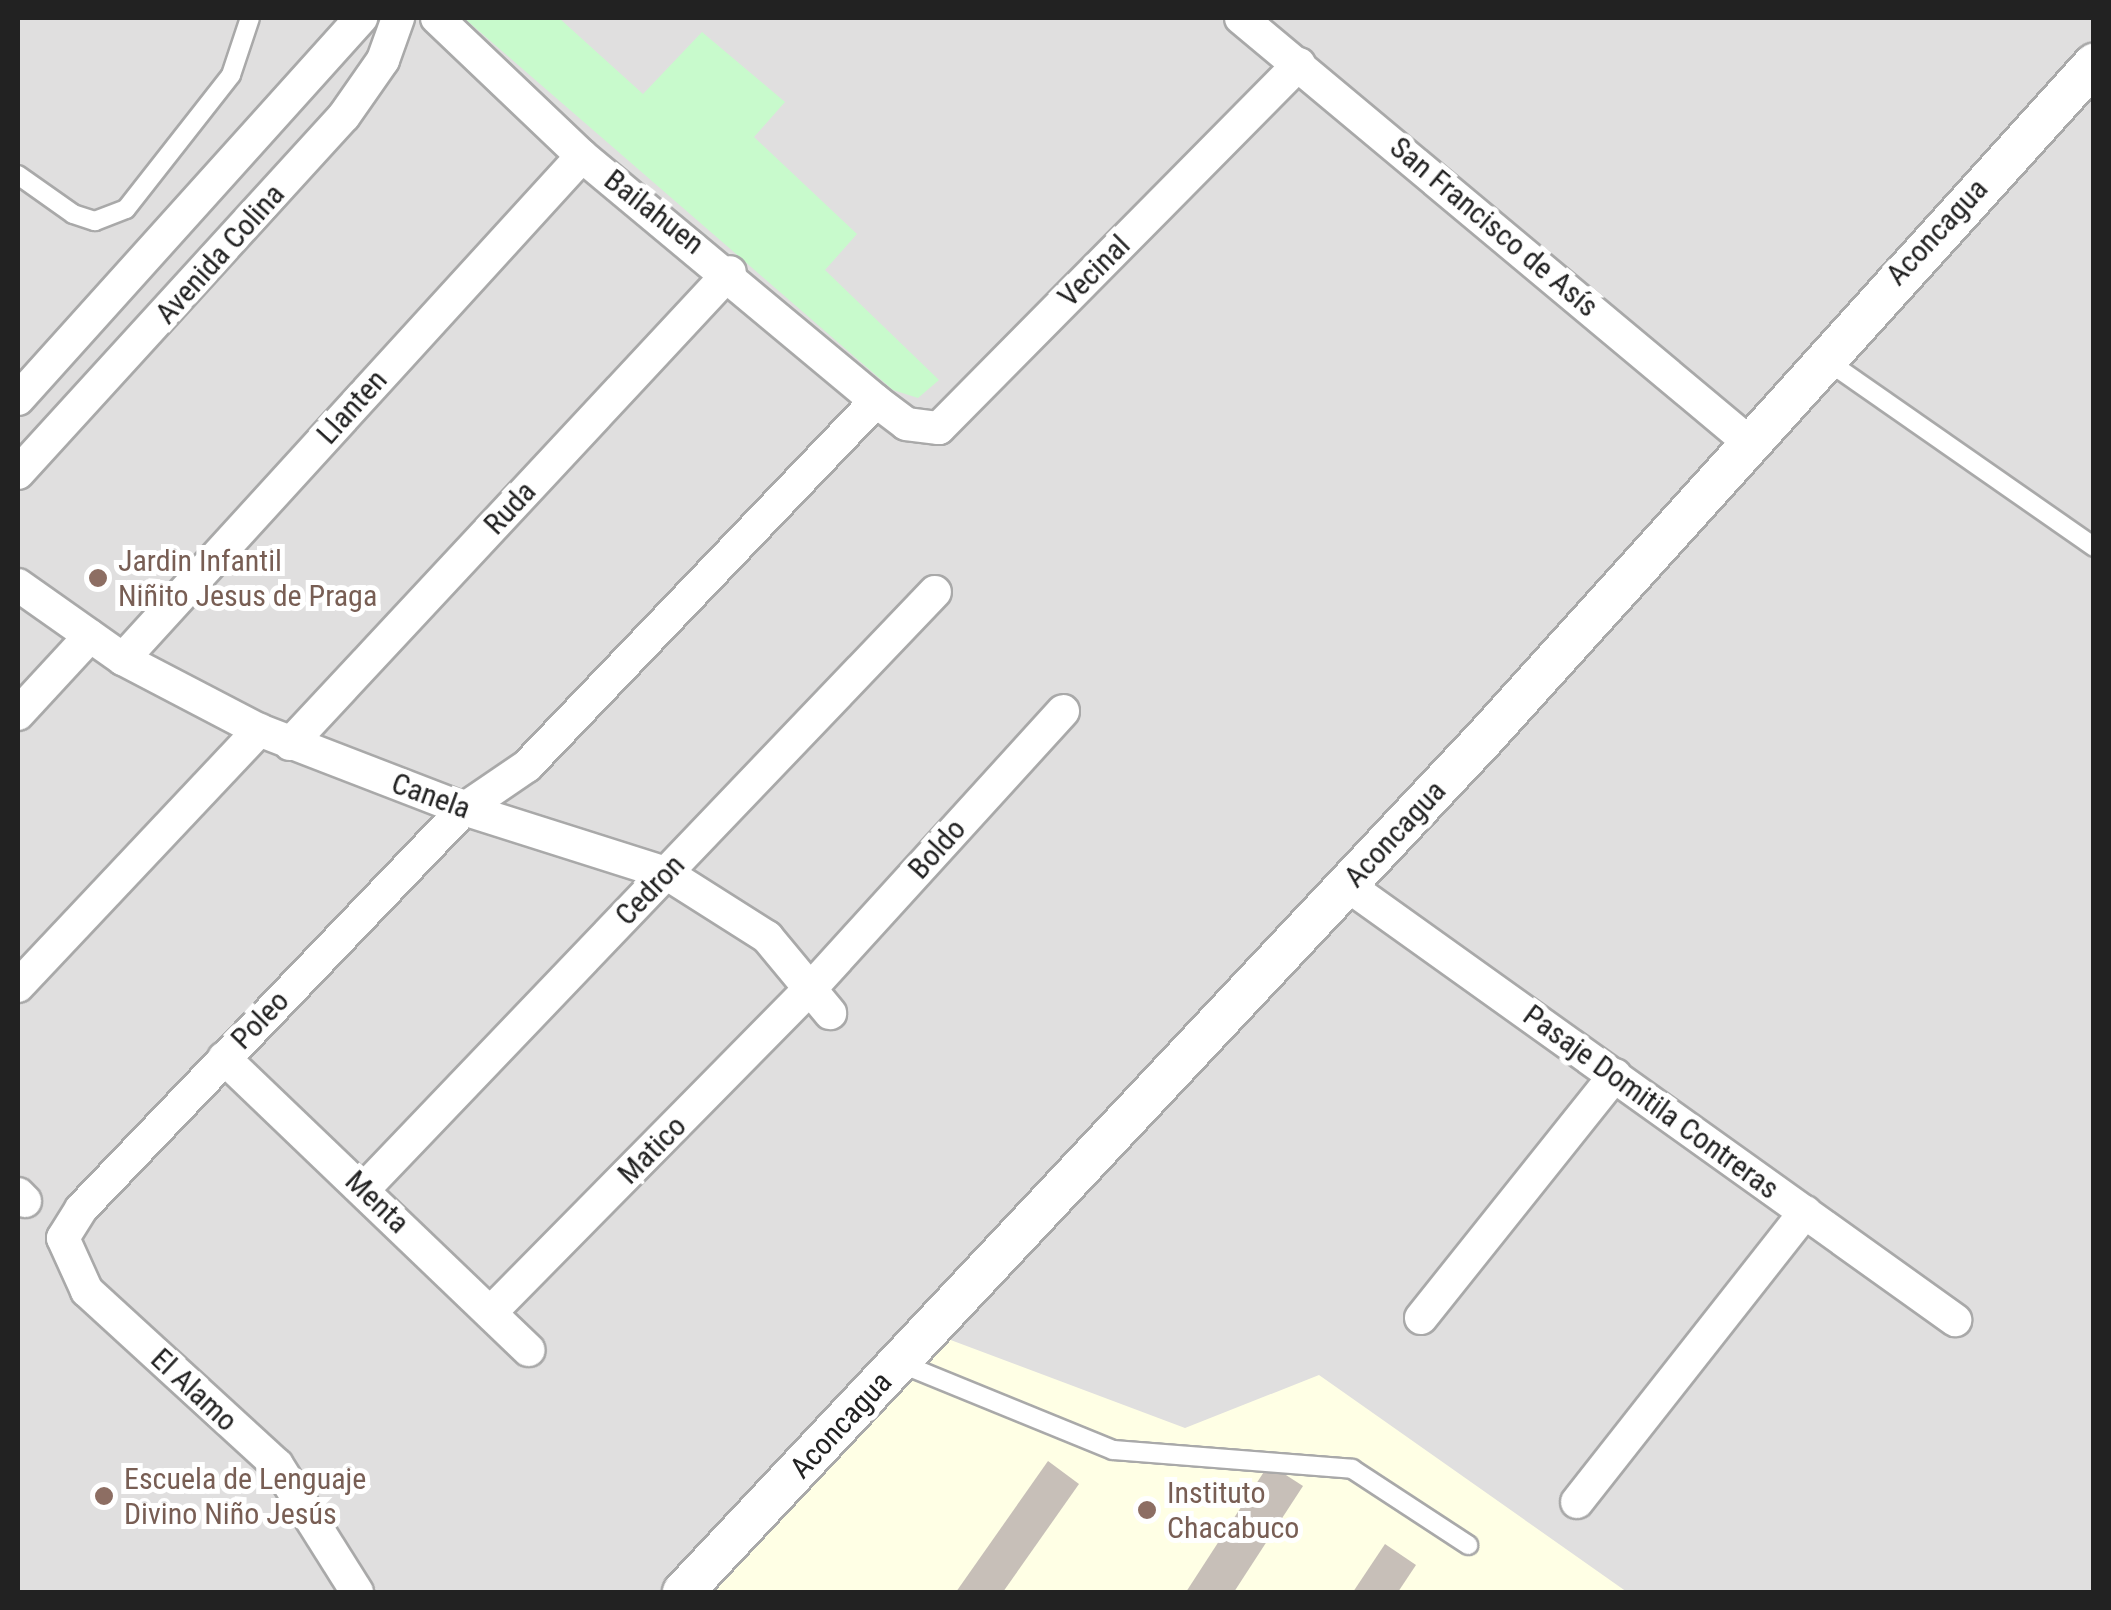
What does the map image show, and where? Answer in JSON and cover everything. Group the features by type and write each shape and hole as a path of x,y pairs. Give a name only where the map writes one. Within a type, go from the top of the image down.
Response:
{"street":[{"name":"Avenida Colina","path":"18,399 361,18"},
{"name":"Avenida Colina","path":"18,474 344,116 383,60 398,18"},
{"name":"Bailahuen","path":"437,18 582,156 730,272 876,401"},
{"name":"San Francisco de Asís","path":"1241,18 1745,439"},
{"name":"Vecinal","path":"876,401 906,424 939,428 1298,64"},
{"name":"Aconcagua","path":"683,1592 1347,886 1745,439 2094,64"},
{"name":"Llanten","path":"123,659 582,156"},
{"name":"Ruda","path":"290,744 730,272"},
{"path":"464,809 527,766 876,401"},
{"name":"Canela","path":"18,585 123,659 290,744 464,809 666,873 767,937 821,1000"},
{"name":"Cedron","path":"364,1189 936,592"},
{"path":"18,714 90,636"},
{"name":"Boldo","path":"821,1000 1062,711"},
{"path":"18,986 259,730"},
{"name":"Poleo","path":"64,1238 224,1058 464,809"},
{"name":"Pasaje Domitila Contreras","path":"1347,886 1955,1320"},
{"name":"Matico","path":"491,1312 821,1000"},
{"name":"Menta","path":"224,1058 528,1350"},
{"path":"1421,1318 1615,1076"},
{"path":"1576,1502 1805,1212"},
{"name":"El Alamo","path":"64,1238 88,1291 277,1466 357,1592"}],"lane":[{"path":"18,175 73,214 95,221 126,209 231,75 250,18"},
{"path":"1822,356 2094,547"},
{"path":"900,1363 1113,1450 1352,1469 1468,1545"}],"shaded area":[{"path":"18,18 2093,18 2093,1592 18,1592"},
{"name":"Instituto Chacabuco","path":"940,1336 1185,1428 1319,1375 1627,1592 710,1592"}],"green space":[{"path":"464,18 559,18 643,94 702,32 785,102 754,137 857,234 825,270 939,380 918,398 893,390"}],"building":[{"path":"1048,1461 1079,1484 1003,1592 956,1592"},
{"path":"1269,1464 1303,1486 1234,1592 1186,1592"},
{"path":"1385,1544 1416,1565 1398,1592 1353,1592"}],"place":[{"name":"Jardin Infantil Niñito Jesus de Praga","path":"98,578"},
{"name":"Escuela de Lenguaje Divino Niño Jesús","path":"104,1496"},
{"name":"Instituto Chacabuco","path":"1147,1510"}]}
